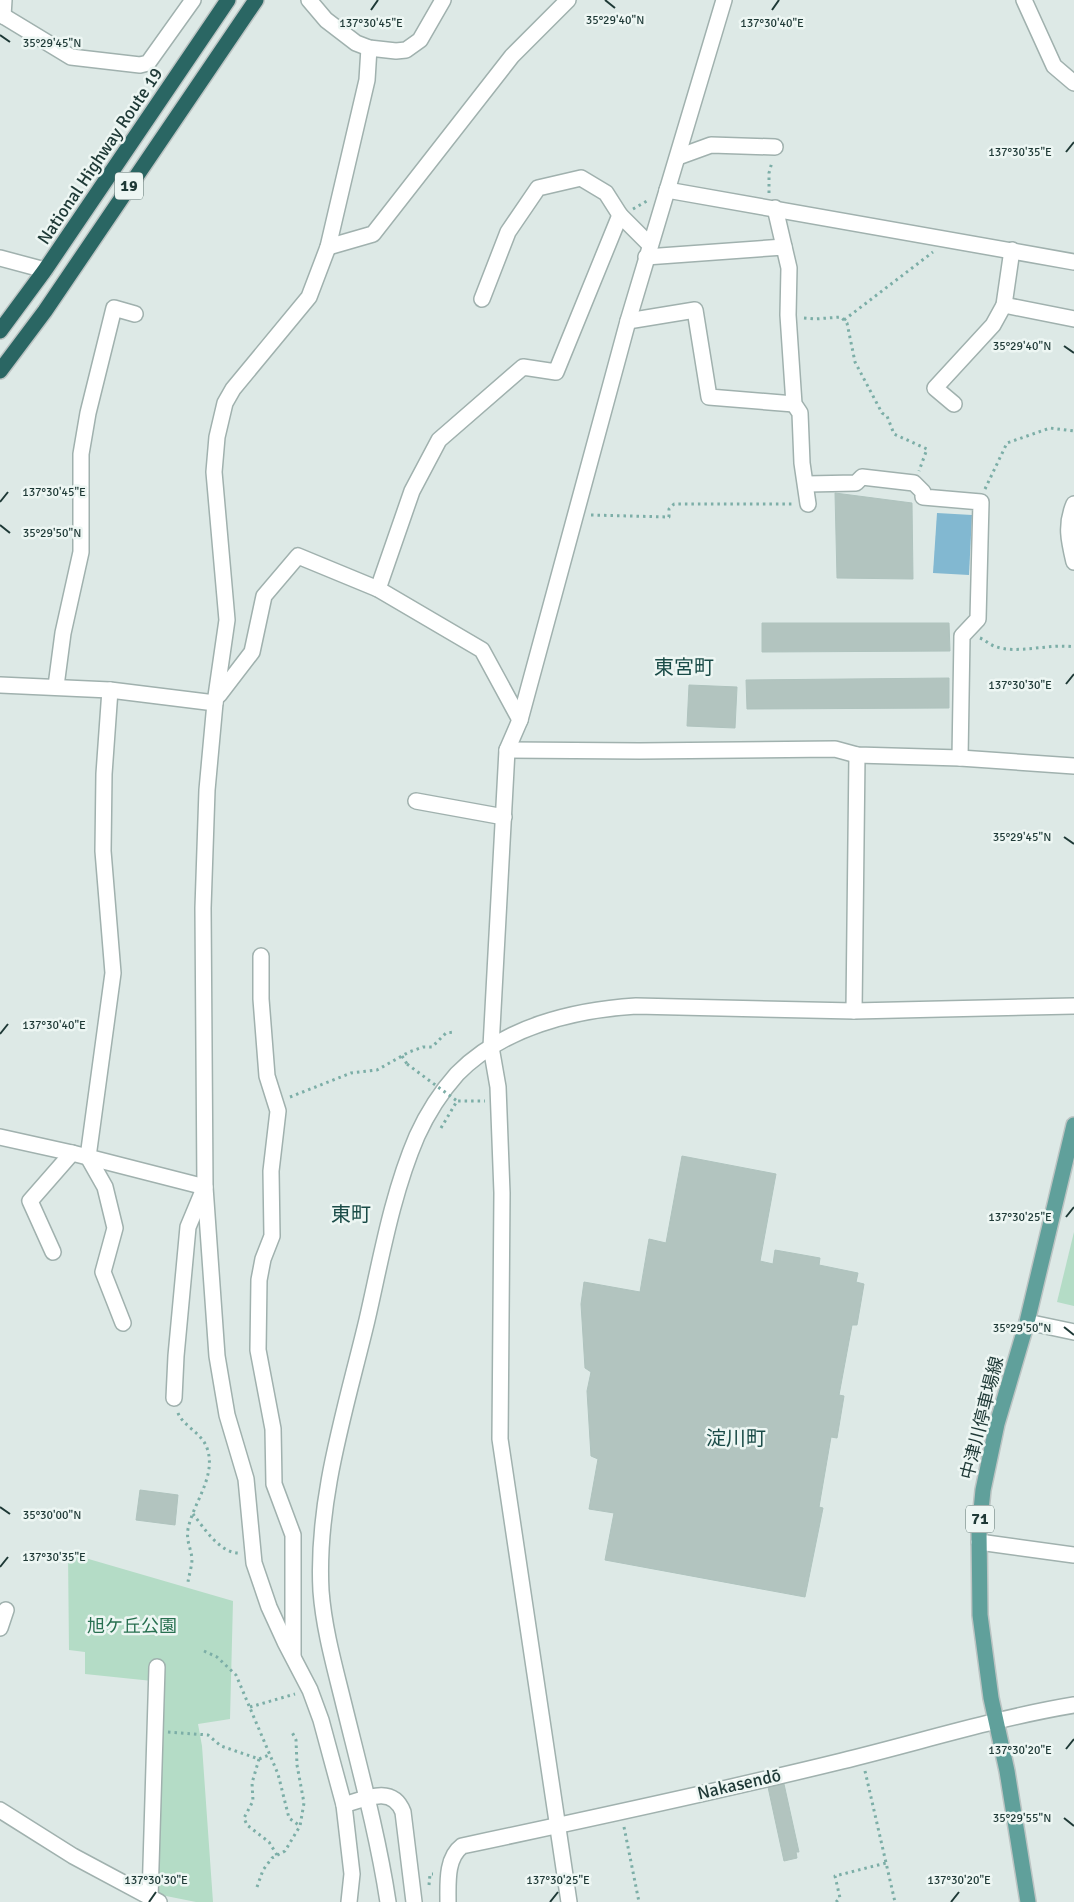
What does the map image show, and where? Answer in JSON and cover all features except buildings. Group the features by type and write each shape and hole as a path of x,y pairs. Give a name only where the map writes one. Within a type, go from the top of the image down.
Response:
{"highway":[{"name":"National Highway Route 19","path":"0,331 45,270 228,0"},
{"name":"19","path":"0,371 45,311 256,0"}],"main road":[{"name":"中津川停車場線","path":"1028,1902 1007,1771 996,1721 980,1615 979,1542 983,1490 997,1424 1027,1322 1074,1125"}],"street":[{"path":"4,0 1,15 71,57 140,65 148,63 194,0"},
{"path":"309,0 338,30 356,43 369,48 396,52 413,46 420,40 443,0"},
{"path":"328,247 373,234 512,56 568,0"},
{"path":"569,1902 500,1438 502,1193 498,1087 491,1047 507,750 520,720 628,321 724,0"},
{"path":"1024,0 1054,66 1074,83"},
{"path":"349,1902 352,1874 344,1805 321,1720 310,1690 269,1607 254,1562 246,1479 226,1416 217,1356 205,1187 203,908 207,790 216,699 227,620 214,472 218,429 226,403 234,389 309,297 328,247 367,80 369,48"},
{"path":"678,157 711,145 775,147"},
{"path":"482,299 508,232 538,188 581,178 606,194 648,251"},
{"path":"667,190 1074,262"},
{"path":"772,208 789,268 788,316 794,404 800,413 802,463 807,484 808,504"},
{"path":"378,589 412,492 439,440 522,366 556,372 620,215"},
{"path":"648,251 784,247"},
{"path":"954,404 935,388 993,325 1004,305 1012,250"},
{"path":"0,258 45,270"},
{"path":"1004,305 1074,319"},
{"path":"56,686 63,633 81,552 81,454 88,413 114,308 135,314"},
{"path":"628,321 695,310 709,398 794,404"},
{"path":"807,484 856,483 862,477 914,483 923,492 923,497 981,502 978,619 962,636 960,758"},
{"path":"1074,504 1069,515 1067,530 1074,562"},
{"path":"216,699 252,652 264,596 298,556 378,589 482,650 520,720"},
{"path":"0,685 56,686 216,699"},
{"path":"110,690 104,774 103,851 114,973 88,1157 105,1187 115,1228 103,1272 123,1323"},
{"path":"507,750 835,749 857,755 960,758 1074,766"},
{"path":"854,1011 857,755"},
{"path":"416,801 504,817"},
{"path":"261,956 260,999 267,1076 278,1111 272,1171 272,1236 263,1260 259,1280 258,1350 273,1429 274,1484 293,1534 294,1659"},
{"path":"388,1902 367,1797 326,1628 321,1594 320,1555 324,1514 339,1437 398,1192 417,1136 438,1098 475,1058 491,1047 534,1026 609,1008 636,1006 854,1011 1074,1006"},
{"path":"0,1137 72,1153 205,1187"},
{"path":"53,1252 30,1201 72,1153"},
{"path":"174,1398 188,1227 205,1187"},
{"path":"1027,1322 1074,1332"},
{"path":"979,1542 1074,1555"},
{"path":"0,1628 6,1610"},
{"path":"0,1810 73,1856 155,1900 155,1732 158,1667"},
{"name":"Nakasendō","path":"448,1902 451,1862 454,1852 462,1846 621,1812 862,1756 996,1721 1074,1705"},
{"path":"344,1805 367,1797 394,1797 400,1802 403,1812 414,1902"}],"path":[{"path":"772,208 769,173 775,147"},
{"path":"844,320 950,239"},
{"path":"788,316 815,319 841,317 847,323 854,362 882,413 887,416 894,434 927,448 914,483"},
{"path":"981,502 987,481 1007,443 1050,428 1074,431"},
{"path":"575,515 669,517 669,509 674,504 808,504"},
{"path":"962,636 981,638 993,646 1007,649 1061,645 1074,646"},
{"path":"276,1102 351,1073 377,1070 423,1047 432,1047 446,1033 455,1032"},
{"path":"402,1056 407,1064 457,1101 489,1101"},
{"path":"436,1135 457,1101"},
{"path":"174,1398 180,1417 197,1432 207,1448 208,1469 201,1498 188,1528 187,1542 192,1559 188,1582"},
{"path":"193,1514 215,1540 230,1553 253,1554"},
{"path":"204,1652 217,1656 236,1675 278,1774 289,1818 300,1826"},
{"path":"250,1707 310,1690"},
{"path":"257,1887 263,1870 276,1855 285,1851 300,1826 304,1803 296,1765 296,1740 291,1730"},
{"path":"155,1732 208,1736 221,1746 259,1759 269,1755"},
{"path":"862,1756 894,1902"},
{"path":"259,1759 252,1783 253,1801 244,1818 247,1825 269,1842 276,1855"},
{"path":"621,1812 639,1902"},
{"path":"836,1902 840,1898 835,1876 886,1862"}],"green space":[{"path":"1074,1232 1074,1306 1057,1302"},
{"name":"旭ケ丘公園","path":"68,1553 233,1601 230,1719 198,1724 202,1746 213,1902 196,1902 156,1894 162,1682 85,1674 85,1652 69,1650"}],"water":[{"path":"937,513 972,515 969,575 933,573"}],"district":[{"name":"東宮町","path":"684,667"},
{"name":"東町","path":"351,1214"},
{"name":"淀川町","path":"736,1438"}]}
